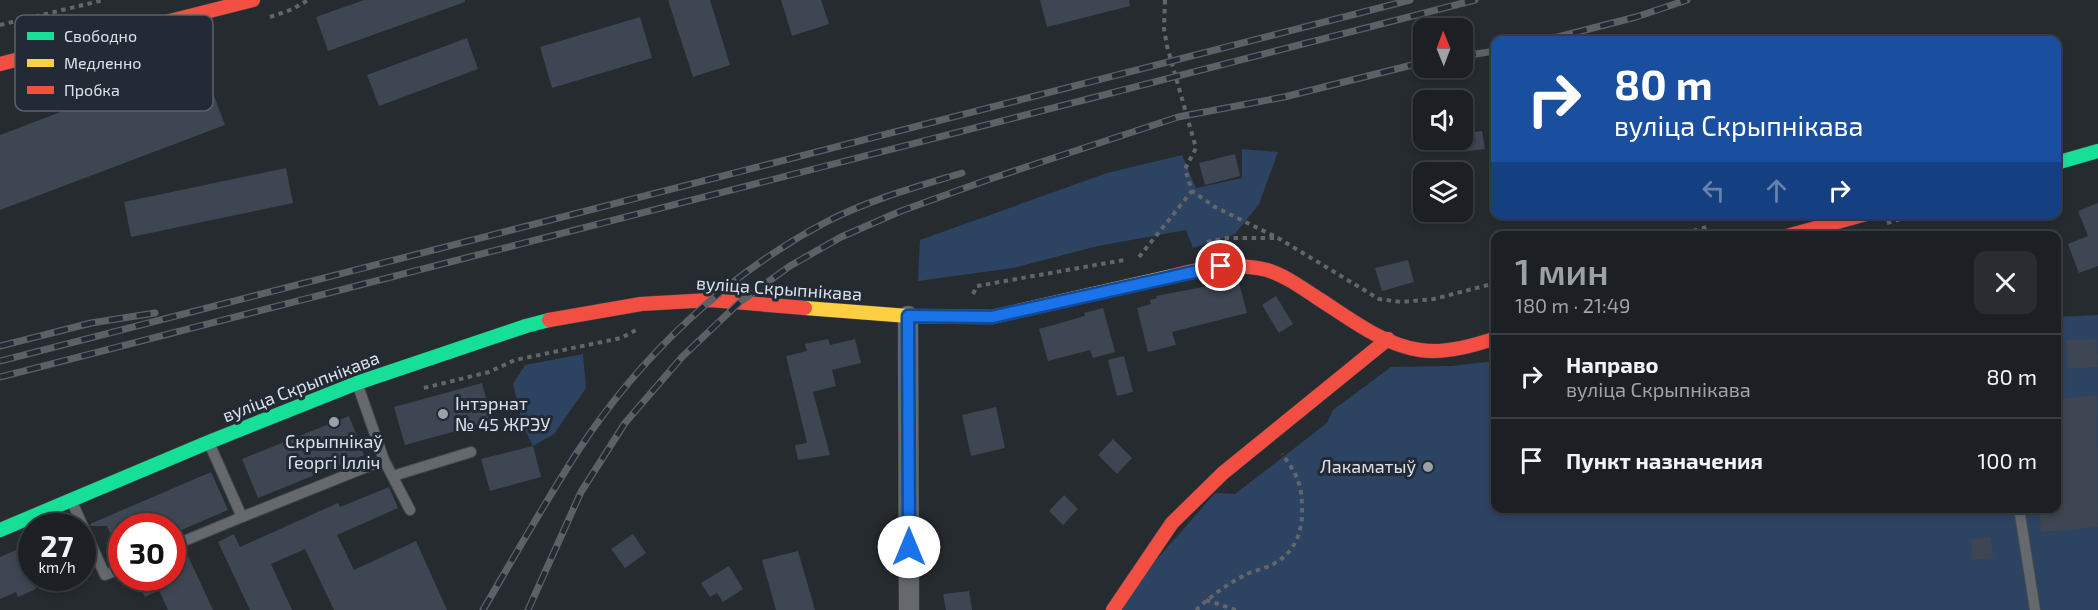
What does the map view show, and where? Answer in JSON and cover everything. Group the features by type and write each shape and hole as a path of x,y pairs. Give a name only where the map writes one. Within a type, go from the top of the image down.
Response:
{"street":[{"path":"161,15 181,9 254,0"},
{"path":"0,64 15,59"},
{"path":"2061,162 2098,151"},
{"path":"1805,231 1848,219"},
{"name":"вуліца Скрыпнікава","path":"0,530 70,499 357,383 526,326 604,309 641,304 730,301 908,316 992,317 1196,270 1221,266 1245,266 1269,271 1290,280 1362,326 1388,339 1419,350 1470,345 1491,339"},
{"path":"908,316 909,610"},
{"path":"1113,610 1172,523 1206,489 1388,339"}],"lane":[{"path":"357,383 384,460 410,510"},
{"path":"209,442 242,517"},
{"path":"393,476 471,452"},
{"path":"186,540 384,460"},
{"path":"70,499 105,575 108,574"},
{"path":"2020,513 2035,610"}],"path":[{"path":"42,15 104,0"},
{"path":"1165,0 1164,29 1167,46 1196,148 1185,169 1192,191 1215,207 1278,238 1379,299 1401,302 1434,299 1491,284"},
{"path":"0,25 15,21"},
{"path":"1139,257 1192,191"},
{"path":"1695,231 1707,228"},
{"path":"421,388 489,372 515,360 621,338 640,328"},
{"path":"1196,610 1206,600 1244,575 1275,563 1296,544 1302,519 1302,491 1295,471 1281,454 1290,447"},
{"path":"1206,600 1236,610"}],"shaded area":[{"path":"1242,149 1278,152 1259,204 1235,234 1193,248 1186,230 1098,246 1013,268 918,281 920,240 1107,173 1182,155 1196,188 1242,178"},
{"name":"Лакаматыў","path":"2098,315 2098,610 1122,610 1143,575 1215,493 1235,494 1327,423 1333,410 1391,367 1451,366 1491,361 1491,513 2061,513 2061,317"},
{"path":"583,354 586,388 554,434 533,446 523,426 513,384 525,365"}],"building":[{"path":"364,0 465,0 465,2 328,51 316,17"},
{"path":"668,0 710,0 730,65 693,77"},
{"path":"781,0 821,0 829,24 792,36"},
{"path":"1040,0 1129,0 1130,6 1047,27"},
{"path":"640,17 652,58 552,88 540,47"},
{"path":"467,38 478,69 379,106 367,75"},
{"path":"213,93 225,125 0,210 0,135 63,111 213,111"},
{"path":"1482,131 1485,149 1462,152 1462,150 1473,150 1473,132"},
{"path":"1235,154 1240,176 1205,185 1199,163"},
{"path":"286,168 293,203 131,237 124,202"},
{"path":"2098,203 2098,266 2079,273 2068,244 2088,236 2078,211"},
{"path":"1408,260 1414,282 1382,291 1375,268"},
{"path":"1224,283 1224,286 1239,283 1247,313 1172,332 1176,345 1148,352 1137,308 1151,304 1150,300 1157,298 1156,296"},
{"path":"1276,296 1293,324 1279,333 1262,305"},
{"path":"1103,308 1115,352 1093,358 1090,350 1048,361 1039,329 1085,316 1084,313"},
{"path":"828,339 830,345 855,339 861,363 832,370 836,386 813,392 830,455 798,460 795,445 807,443 786,356 807,351 805,344"},
{"path":"2097,339 2098,367 2067,369 2066,340"},
{"path":"1124,356 1133,392 1117,396 1108,360"},
{"name":"Інтэрнат № 45 ЖРЭУ","path":"482,383 492,421 405,445 394,407"},
{"path":"2097,395 2098,527 2041,532 2039,513 2061,513 2061,399"},
{"path":"996,407 1005,448 971,456 962,415"},
{"path":"349,416 364,455 258,498 242,459"},
{"path":"1113,439 1132,458 1117,474 1098,455"},
{"path":"533,446 541,477 490,491 481,459"},
{"path":"211,472 228,510 186,528 186,513 116,513"},
{"path":"389,487 398,508 337,535 354,570 416,541 447,610 334,610 305,549 271,564 292,610 250,610 218,542 234,534 240,547 338,503 340,507"},
{"path":"1064,495 1078,509 1063,525 1049,511"},
{"path":"108,516 108,528 107,526 96,526 96,521"},
{"path":"633,534 646,553 625,568 611,549"},
{"path":"1991,537 1993,558 1973,560 1971,539"},
{"path":"18,549 18,591 32,591 18,597 16,592 0,599 0,557"},
{"path":"798,551 815,610 776,610 762,560"},
{"path":"188,556 213,610 168,610 159,591 186,591 186,557"},
{"path":"729,566 743,589 723,602 717,593 710,597 701,583"},
{"path":"142,591 157,591 145,597"},
{"path":"969,591 972,610 946,610 943,594"}],"railway":[{"path":"0,361 1410,0"},
{"path":"0,377 1475,0"},
{"path":"1562,36 1636,17 1687,0"},
{"path":"1473,54 1491,52"},
{"path":"528,610 581,492 625,423 682,357 740,302 790,266 841,237 901,211 1178,117 1284,97 1413,65"},
{"path":"483,610 554,490 602,416 657,351 688,321 754,267 789,243 826,222 876,201 962,173"},
{"path":"0,346 91,323 155,313"}],"traffic: fast":[{"path":"2061,162 2098,151"},
{"path":"0,530 357,383 549,320"}],"traffic: slow":[{"path":"805,308 908,316 992,317 1172,276"}],"traffic: jam":[{"path":"194,15 253,0"},
{"path":"0,64 15,60"},
{"path":"1805,231 1848,219"},
{"path":"1172,276 1219,267 1243,266 1267,270 1294,283 1354,322 1393,343 1429,351 1449,350 1491,339"},
{"path":"549,320 641,304 710,300 805,308"},
{"path":"1113,610 1172,523 1223,473 1388,339"}],"place":[{"name":"Інтэрнат № 45 ЖРЭУ","path":"443,414"},
{"name":"Скрыпнікаў Георгі Ілліч","path":"334,422"},
{"name":"Лакаматыў","path":"1428,467"}],"route":[{"path":"909,547 908,316 992,317 1221,266"}]}
